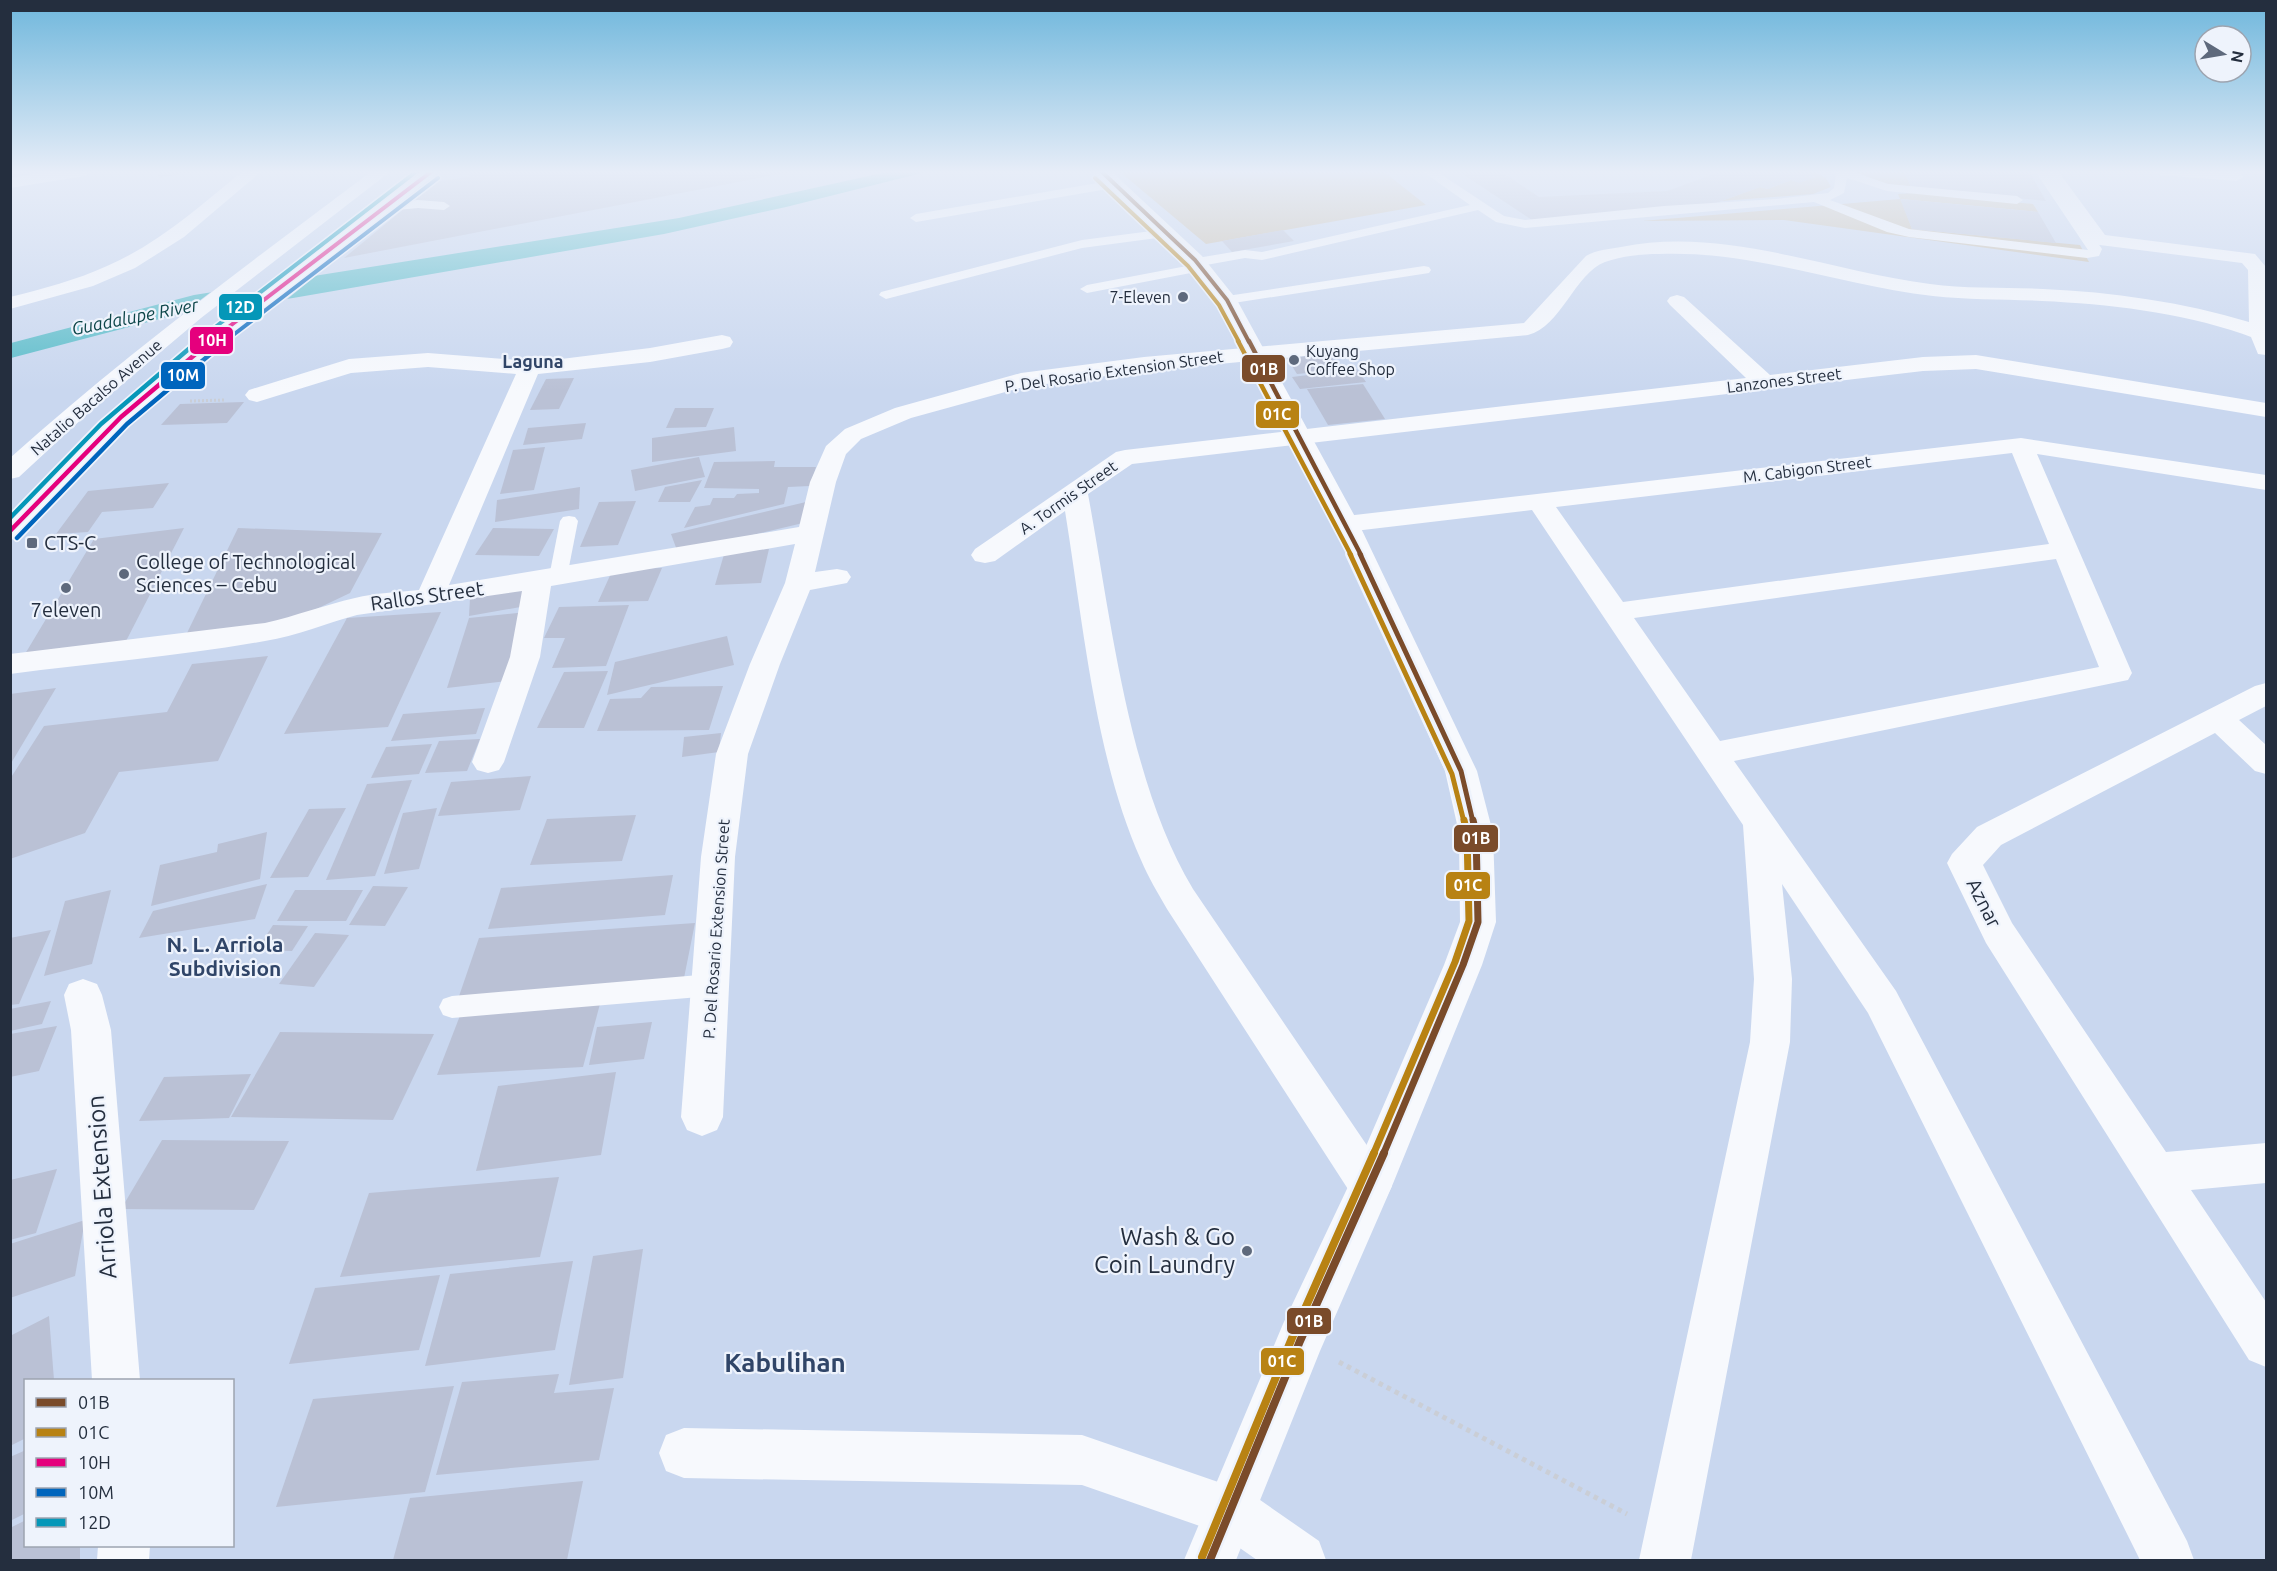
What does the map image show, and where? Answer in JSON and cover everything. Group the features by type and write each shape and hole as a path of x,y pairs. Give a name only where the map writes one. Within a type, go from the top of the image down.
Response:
{"street":[{"path":"10,303 82,282 126,265 162,244"},
{"name":"Natalio Bacalso Avenue","path":"10,472 78,410 194,314 286,244"},
{"name":"Natalio Bacalso Avenue","path":"10,532 66,472 137,403 188,360 338,244"},
{"path":"1179,244 1201,267 1227,300 1346,524 1461,771 1476,833 1478,922 1463,965 1370,1186 1300,1341 1210,1560"},
{"path":"2135,244 2248,258 2258,269 2264,339"},
{"name":"P. Del Rosario Extension Street","path":"702,1117 718,857 732,754 765,664 799,583 823,482 835,451 853,434 875,423 958,396 1021,380 1144,364 1528,329 1535,326 1591,260 1622,251 1677,248 1760,257 1928,290 1994,295 2060,296 2170,309 2264,339"},
{"path":"257,266 303,272"},
{"path":"1677,302 1765,383"},
{"path":"257,395 349,366 450,360 530,368 650,355 722,342"},
{"name":"Lanzones Street","path":"1299,437 1923,364 1976,363 2025,369 2266,410"},
{"path":"430,597 530,368"},
{"name":"A. Tormis Street","path":"985,555 1125,458 1299,437"},
{"path":"1712,754 2117,673 2021,445"},
{"name":"M. Cabigon Street","path":"1346,524 2021,445 2266,483"},
{"path":"1075,492 1118,732 1137,800 1157,857 1180,899 1370,1186"},
{"path":"1539,501 1882,1002 2168,1560"},
{"name":"Rallos Street","path":"10,664 264,632 303,624 326,614 357,606 548,578 810,533"},
{"path":"1615,612 2065,550"},
{"path":"799,583 837,577"},
{"path":"488,762 525,657 548,578"},
{"name":"Aznar","path":"2157,1173 1999,933 1964,863 1989,836 2266,693"},
{"path":"2219,719 2266,763"},
{"path":"1667,1548 1770,1042 1773,979 1759,822"},
{"name":"Arriola Extension","path":"83,995 92,1030 116,1379"},
{"path":"2266,1163 2157,1173 2266,1343"},
{"path":"684,1453 1082,1460 1232,1511 1300,1560"}],"lane":[{"path":"886,295 1081,244"},
{"path":"1088,289 1201,267 1250,262 1262,256 1312,244"},
{"path":"2005,244 2088,254 2094,253 2095,249 2092,244"},
{"path":"1227,300 1424,270"},
{"path":"548,578 569,521"},
{"path":"452,1007 711,985"}],"path":[{"path":"137,403 247,399 257,395"},
{"path":"1300,1341 1667,1548"}],"shaded area":[{"path":"1961,244 2080,245 2089,262"}],"water":[{"name":"Guadalupe River","path":"513,244 604,244 293,298 171,316 11,358 11,343 194,295"}],"pier":[{"path":"318,274 286,300 179,316 215,289"}],"building":[{"path":"361,244 415,244 344,258"},
{"path":"1225,244 1275,244 1232,252"},
{"path":"1330,354 1340,370 1297,374 1287,358"},
{"path":"1357,369 1366,382 1300,389 1292,377"},
{"path":"574,378 559,409 530,410 546,379"},
{"path":"1363,384 1385,419 1328,425 1307,389"},
{"path":"244,402 227,423 161,425 180,404"},
{"path":"675,408 714,408 706,427 666,428"},
{"path":"586,423 582,439 523,445 528,428"},
{"path":"734,427 736,451 652,462 652,438"},
{"path":"545,447 534,490 500,494 513,450"},
{"path":"699,457 705,477 635,491 631,470"},
{"path":"775,461 774,467 816,467 810,486 788,487 784,504 684,528 695,507 710,505 713,498 734,498 737,494 759,493 759,489 704,488 714,462"},
{"path":"702,480 690,502 658,502 665,487"},
{"path":"169,483 153,508 102,512 88,532 56,534 88,491"},
{"path":"580,487 579,509 495,522 497,500"},
{"path":"636,501 618,545 580,547 599,502"},
{"path":"806,502 803,523 678,553 671,534"},
{"path":"184,528 124,645 22,659 94,539"},
{"path":"238,528 382,533 350,593 287,623 187,633"},
{"path":"493,528 554,529 539,556 475,555"},
{"path":"769,549 761,583 715,585 725,551"},
{"path":"662,568 648,601 598,602 613,569"},
{"path":"527,587 526,606 469,616 470,598"},
{"path":"629,605 606,666 552,668 565,638 544,638 559,607"},
{"path":"441,612 388,727 284,734 347,618"},
{"path":"526,612 507,681 447,688 469,618"},
{"path":"727,636 734,665 607,695 615,662"},
{"path":"268,656 218,761 119,772 85,833 10,859 10,779 44,726 167,712 192,664"},
{"path":"608,671 584,728 537,728 564,672"},
{"path":"723,686 709,730 597,731 610,699 641,698 651,687"},
{"path":"56,688 10,765 10,694"},
{"path":"485,708 476,734 391,741 403,714"},
{"path":"721,733 719,752 682,757 684,737"},
{"path":"480,739 467,771 425,773 439,741"},
{"path":"432,744 419,774 371,778 386,747"},
{"path":"531,776 520,810 438,816 451,782"},
{"path":"412,780 375,876 326,880 367,784"},
{"path":"346,808 308,877 270,878 309,809"},
{"path":"437,808 419,869 384,874 403,813"},
{"path":"636,815 622,861 530,865 547,819"},
{"path":"267,832 260,879 151,906 160,865 217,852 218,844"},
{"path":"673,875 665,915 488,929 501,888"},
{"path":"267,884 255,919 139,938 153,911"},
{"path":"373,886 408,887 385,926 349,925"},
{"path":"111,890 92,964 44,976 65,901"},
{"path":"295,890 363,890 346,921 277,921"},
{"path":"695,923 683,983 458,999 479,938"},
{"path":"273,925 308,926 292,951 257,950"},
{"path":"51,930 19,1004 10,1005 10,938"},
{"path":"315,933 349,935 314,987 279,984"},
{"path":"51,1001 42,1024 10,1031 10,1009"},
{"path":"600,1004 583,1067 437,1075 461,1013"},
{"path":"652,1022 644,1059 589,1065 597,1027"},
{"path":"57,1026 39,1071 10,1077 10,1034"},
{"path":"280,1032 434,1034 393,1120 231,1117"},
{"path":"616,1072 601,1155 476,1171 498,1086"},
{"path":"251,1074 229,1118 139,1121 164,1077"},
{"path":"162,1140 289,1141 254,1210 121,1209"},
{"path":"57,1169 36,1233 10,1240 10,1180"},
{"path":"559,1177 540,1257 340,1277 369,1193"},
{"path":"85,1220 75,1276 10,1298 10,1244"},
{"path":"643,1249 623,1378 569,1385 593,1256"},
{"path":"573,1261 555,1350 425,1366 450,1274"},
{"path":"440,1275 419,1350 289,1364 315,1288"},
{"path":"49,1316 54,1379 24,1379 24,1439 10,1446 10,1336"},
{"path":"559,1374 554,1393 614,1388 599,1460 436,1475 462,1382"},
{"path":"454,1386 425,1492 276,1507 313,1399"},
{"path":"24,1451 24,1514 10,1521 10,1457"},
{"path":"583,1481 567,1560 393,1560 410,1498"},
{"path":"24,1521 24,1547 80,1547 80,1560 10,1560 10,1528"}],"transit line":[{"name":"12D","path":"10,518 117,409 167,366 322,244"},
{"name":"10H","path":"10,531 138,402 246,313 336,244"},
{"name":"10M","path":"17,538 79,472 144,409 252,320 351,244"},
{"name":"01C","path":"1165,244 1188,266 1219,305 1338,528 1452,774 1467,834 1469,921 1455,962 1362,1182 1292,1338 1202,1557"},
{"name":"01B","path":"1178,244 1195,260 1227,300 1346,524 1461,771 1476,833 1478,922 1463,965 1370,1186 1300,1341 1210,1560"}],"place":[{"name":"7-Eleven","path":"1183,297"},
{"name":"Kuyang Coffee Shop","path":"1294,360"},
{"name":"CTS-C","path":"32,543"},
{"name":"College of Technological Sciences – Cebu","path":"124,574"},
{"name":"7eleven","path":"66,588"},
{"name":"Wash & Go Coin Laundry","path":"1247,1251"}],"district":[{"name":"Laguna","path":"533,362"},
{"name":"N. L. Arriola Subdivision","path":"225,957"},
{"name":"Kabulihan","path":"785,1363"}]}
